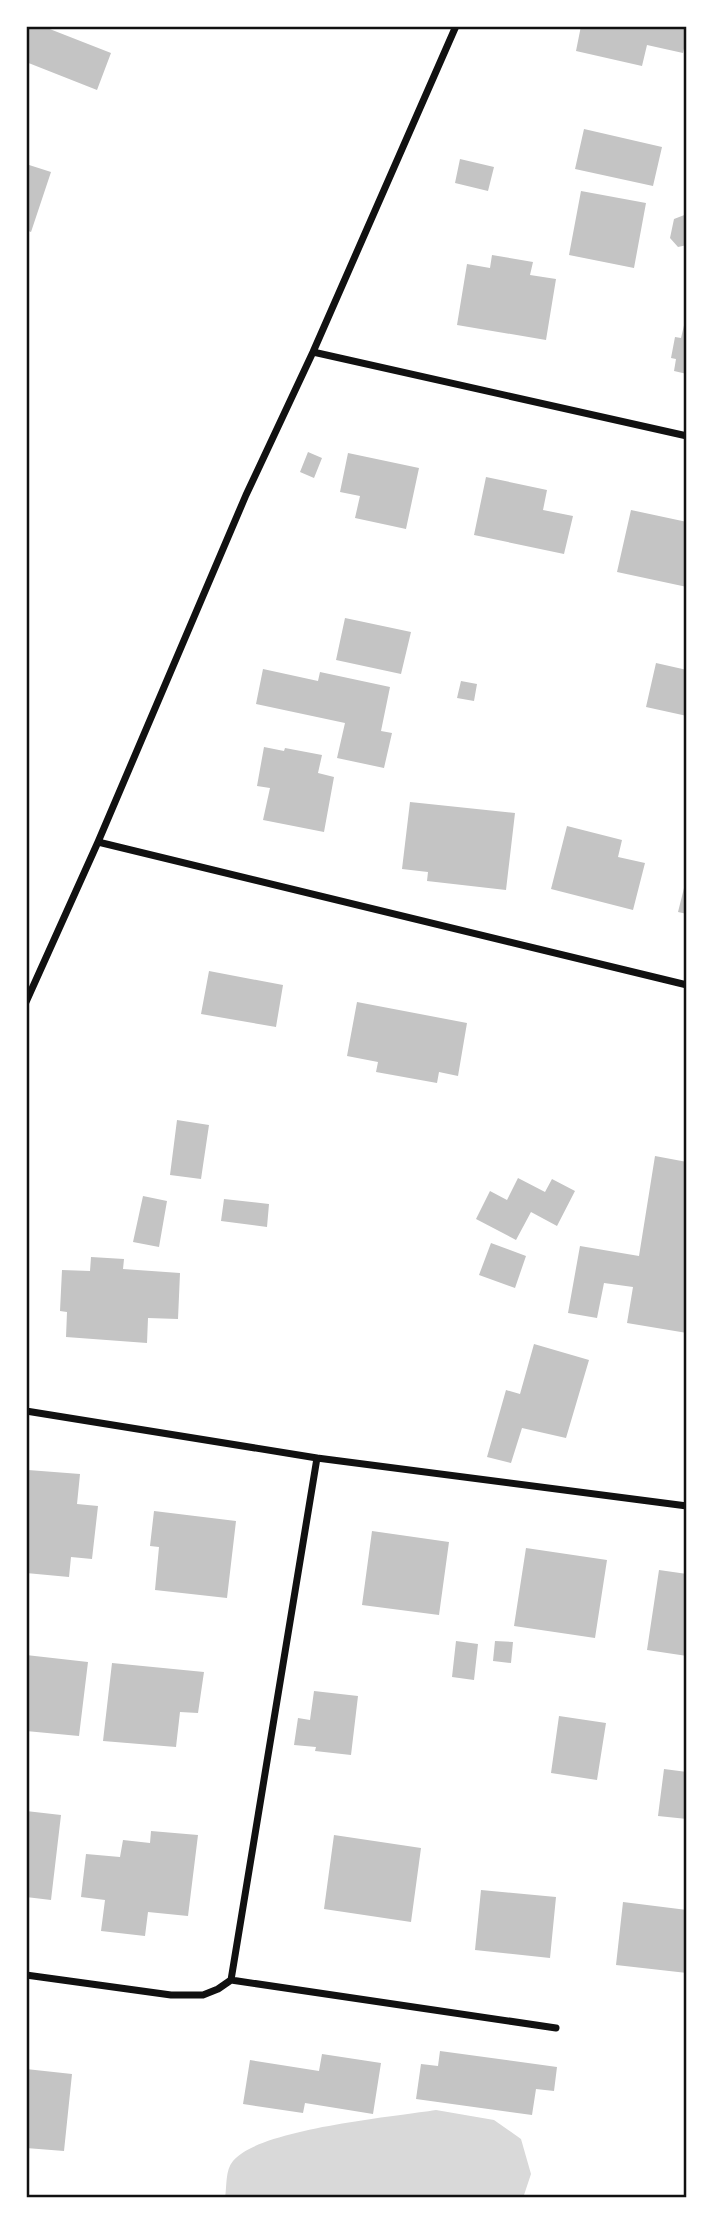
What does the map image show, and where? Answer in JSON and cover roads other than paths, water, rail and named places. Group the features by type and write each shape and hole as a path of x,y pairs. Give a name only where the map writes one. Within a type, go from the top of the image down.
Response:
{"street":[{"path":"26,1002 98,842 246,495 313,352 456,26"},
{"path":"313,352 687,436"},
{"path":"98,842 687,985"},
{"path":"26,1412 317,1458 687,1506"},
{"path":"26,1975 172,1995 203,1995 230,1980 317,1458"},
{"path":"230,1980 556,2028"}]}
